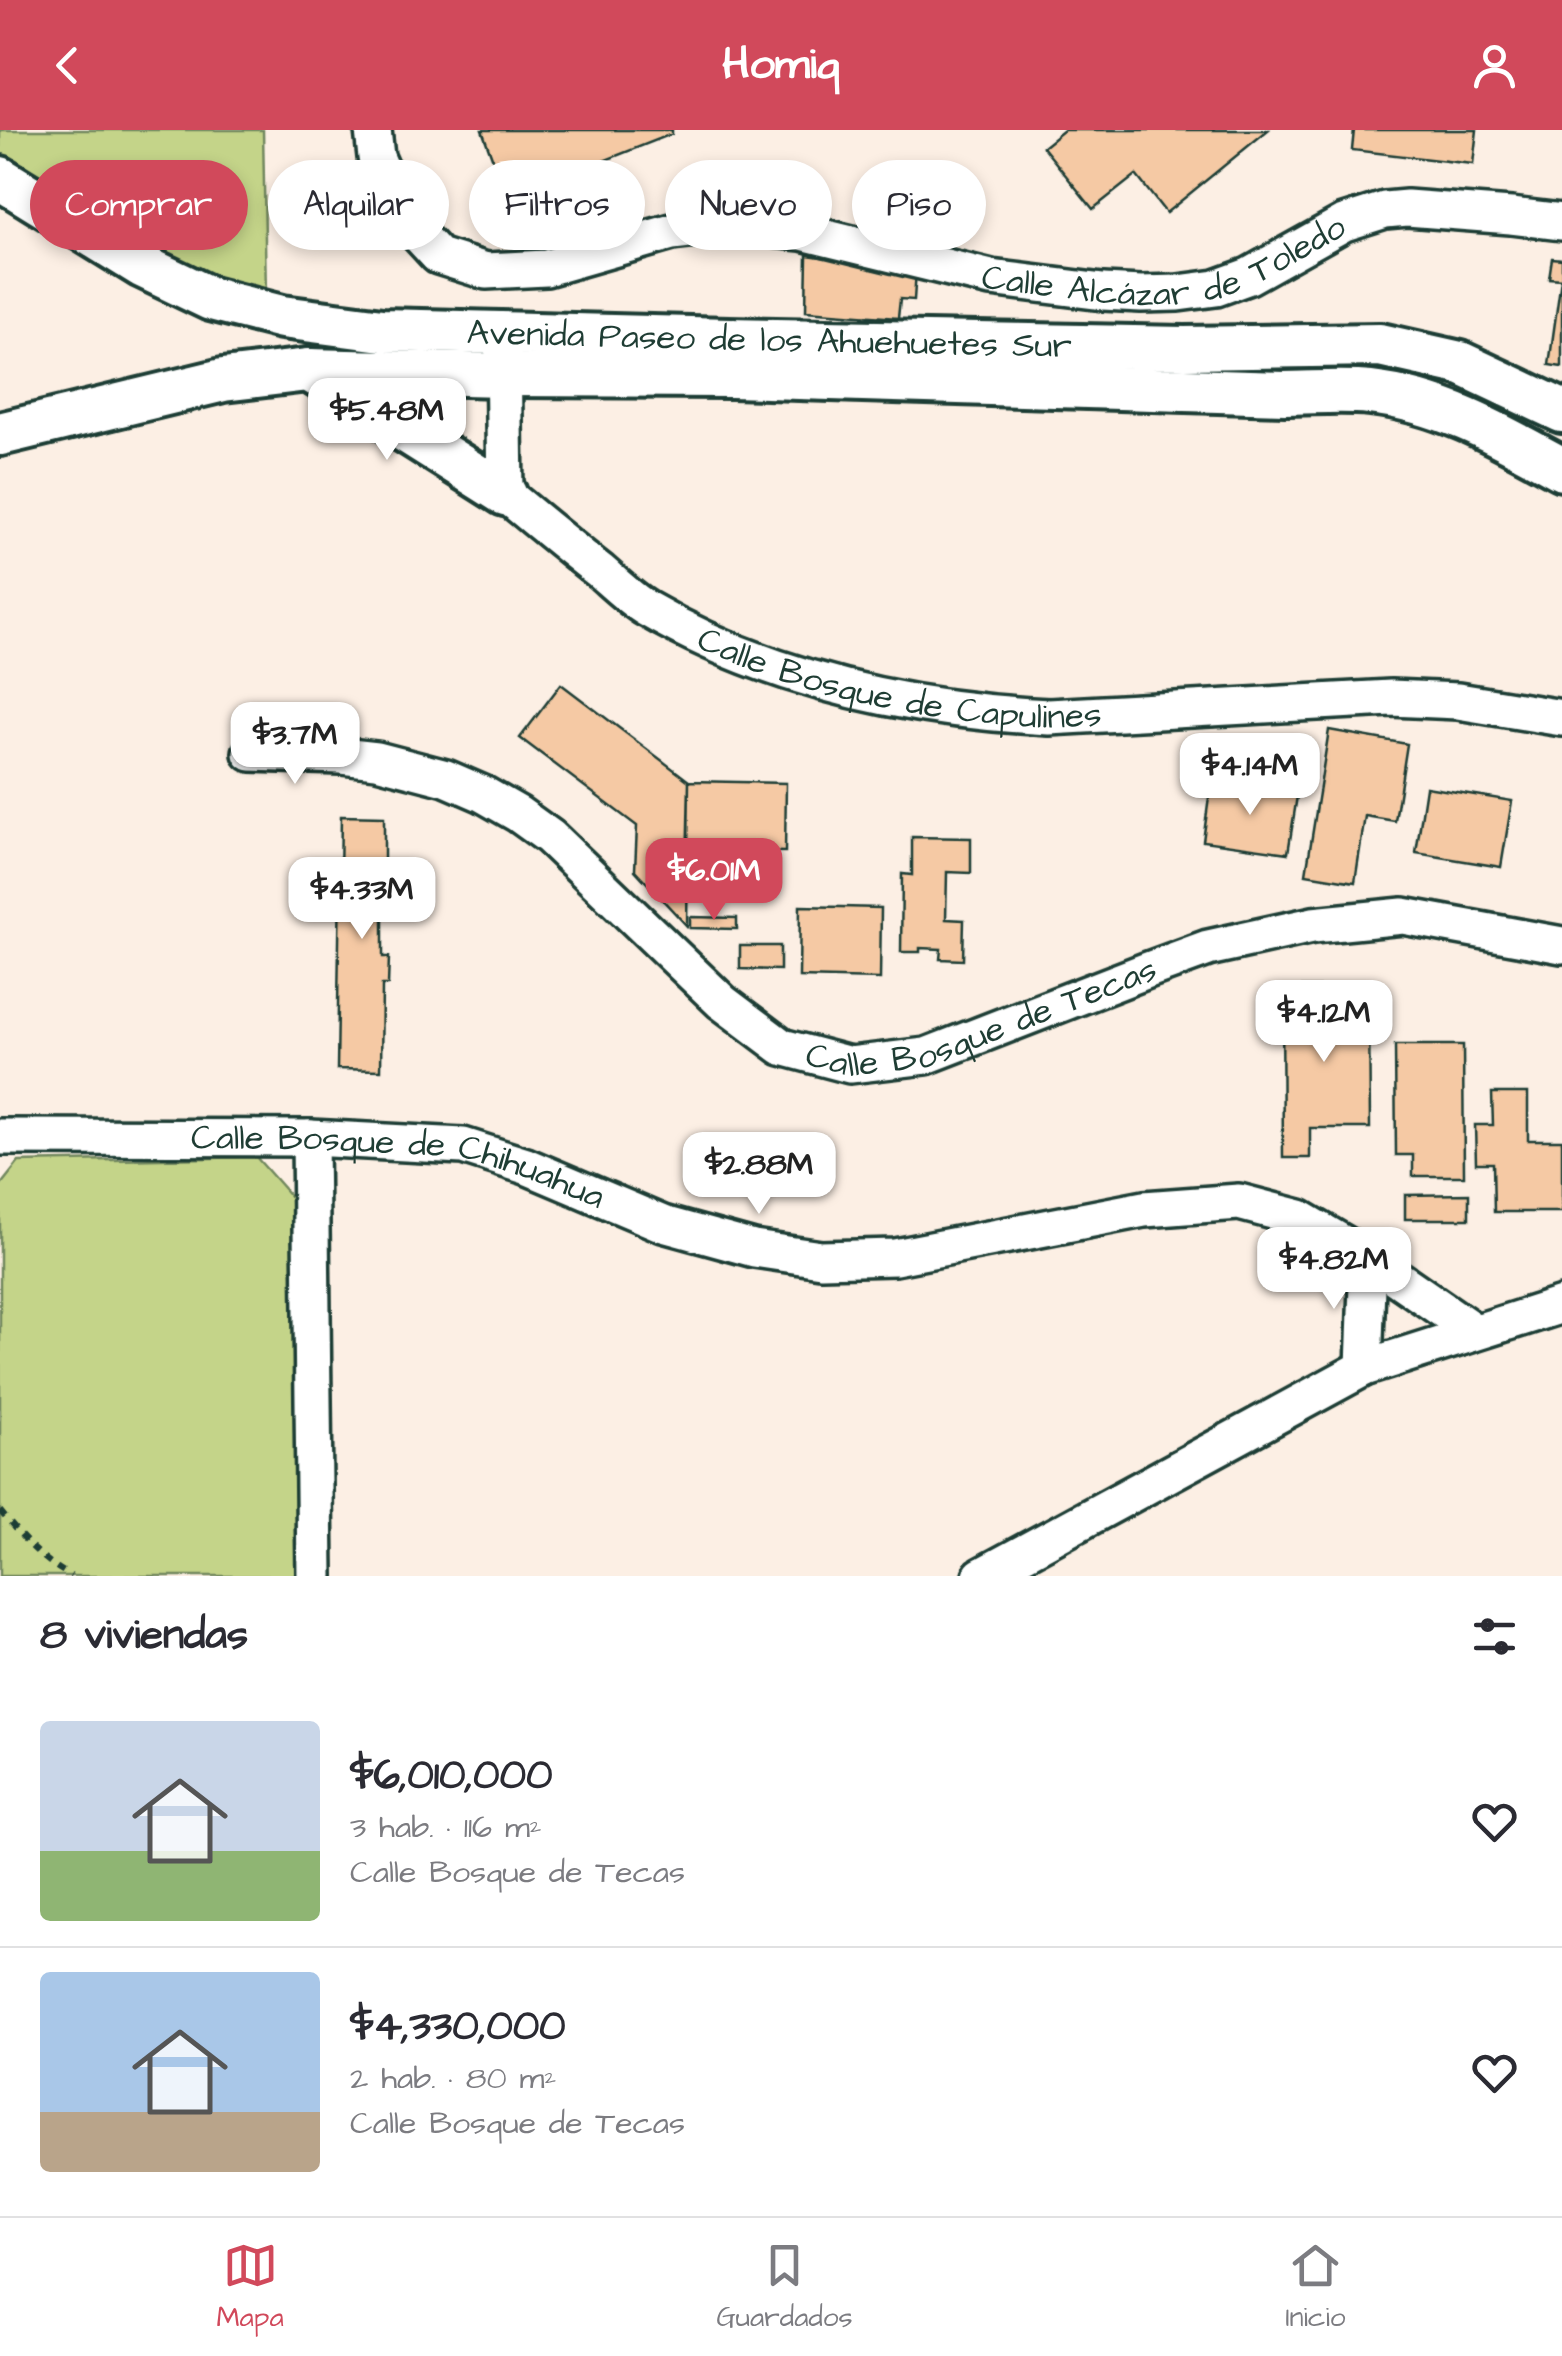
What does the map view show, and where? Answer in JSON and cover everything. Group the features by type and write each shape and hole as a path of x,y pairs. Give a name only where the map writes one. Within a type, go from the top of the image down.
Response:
{"street":[{"name":"Calle Alcázar de Toledo","path":"372,130 376,157 402,217 438,256 486,271 546,268 672,232 733,225 802,232 991,278 1103,292 1178,293 1216,288 1249,276 1344,223 1385,210 1407,208 1562,222"},
{"name":"Avenida Paseo de los Ahuehuetes Sur","path":"0,178 142,266 210,299 282,317 382,330 808,341 1186,369 1367,393 1440,408 1474,421 1562,469"},
{"path":"504,332 505,494"},
{"name":"Avenida Paseo de los Ahuehuetes Sur","path":"0,434 223,380 308,370 732,376 1186,369 1380,345 1460,363 1562,411"},
{"path":"308,370 505,494"},
{"name":"Calle Bosque de Capulines","path":"505,494 644,608 788,672 890,700 1049,718 1391,698 1458,701 1562,718"},
{"name":"Calle Bosque de Tecas","path":"251,753 377,760 446,778 482,794 550,837 722,1002 782,1047 850,1064 926,1056 1208,948 1314,924 1403,916 1562,945"},
{"name":"Calle Bosque de Chihuahua","path":"0,1137 310,1138 463,1146 526,1166 663,1224 754,1249 821,1259 895,1257 1144,1209 1239,1202 1300,1218 1368,1258 1475,1332"},
{"path":"310,1138 315,1576"},
{"path":"1364,1368 1368,1258"},
{"path":"981,1576 1364,1368 1562,1304"}],"path":[{"path":"0,1512 30,1548 70,1576"}],"green space":[{"path":"0,130 263,130 266,296 216,286 152,250 248,250 248,160 30,160 30,181 0,164"},
{"path":"256,1157 300,1207 303,1576 0,1576 0,1186 19,1162"}],"building":[{"path":"482,130 672,130 672,134 606,160 493,160"},
{"path":"1064,130 1268,130 1166,213 1136,175 1093,209 1043,147"},
{"path":"1354,130 1477,130 1473,164 1352,150"},
{"path":"807,255 916,270 914,300 900,299 898,318 806,311"},
{"path":"1552,258 1562,259 1562,367 1549,365 1561,279 1549,278"},
{"path":"561,684 689,781 687,926 635,870 637,826 520,738"},
{"path":"1329,730 1407,744 1395,821 1365,816 1355,882 1306,874"},
{"path":"689,781 786,783 785,852 744,851 744,873 687,872"},
{"path":"1211,783 1297,796 1288,853 1203,841"},
{"path":"1426,787 1512,801 1501,867 1416,853"},
{"path":"341,816 384,817 384,862 392,862 391,912 383,912 383,957 389,957 388,985 382,985 381,1070 337,1069"},
{"path":"912,837 971,838 971,873 947,872 946,919 964,920 963,960 940,959 941,949 901,952 902,874 912,875"},
{"path":"800,906 881,908 880,979 799,977"},
{"path":"690,917 737,918 737,929 690,928"},
{"path":"740,946 780,946 780,970 740,969"},
{"path":"1297,987 1351,987 1352,1000 1369,1000 1370,1128 1310,1128 1310,1158 1283,1158 1282,1003 1297,1002"},
{"path":"1395,1045 1463,1045 1464,1176 1413,1176 1413,1155 1396,1155"},
{"path":"1492,1093 1528,1093 1528,1140 1562,1140 1562,1212 1494,1212 1493,1163 1476,1163 1475,1125 1493,1125"},
{"path":"1469,1194 1469,1219 1405,1219 1405,1195"}]}
